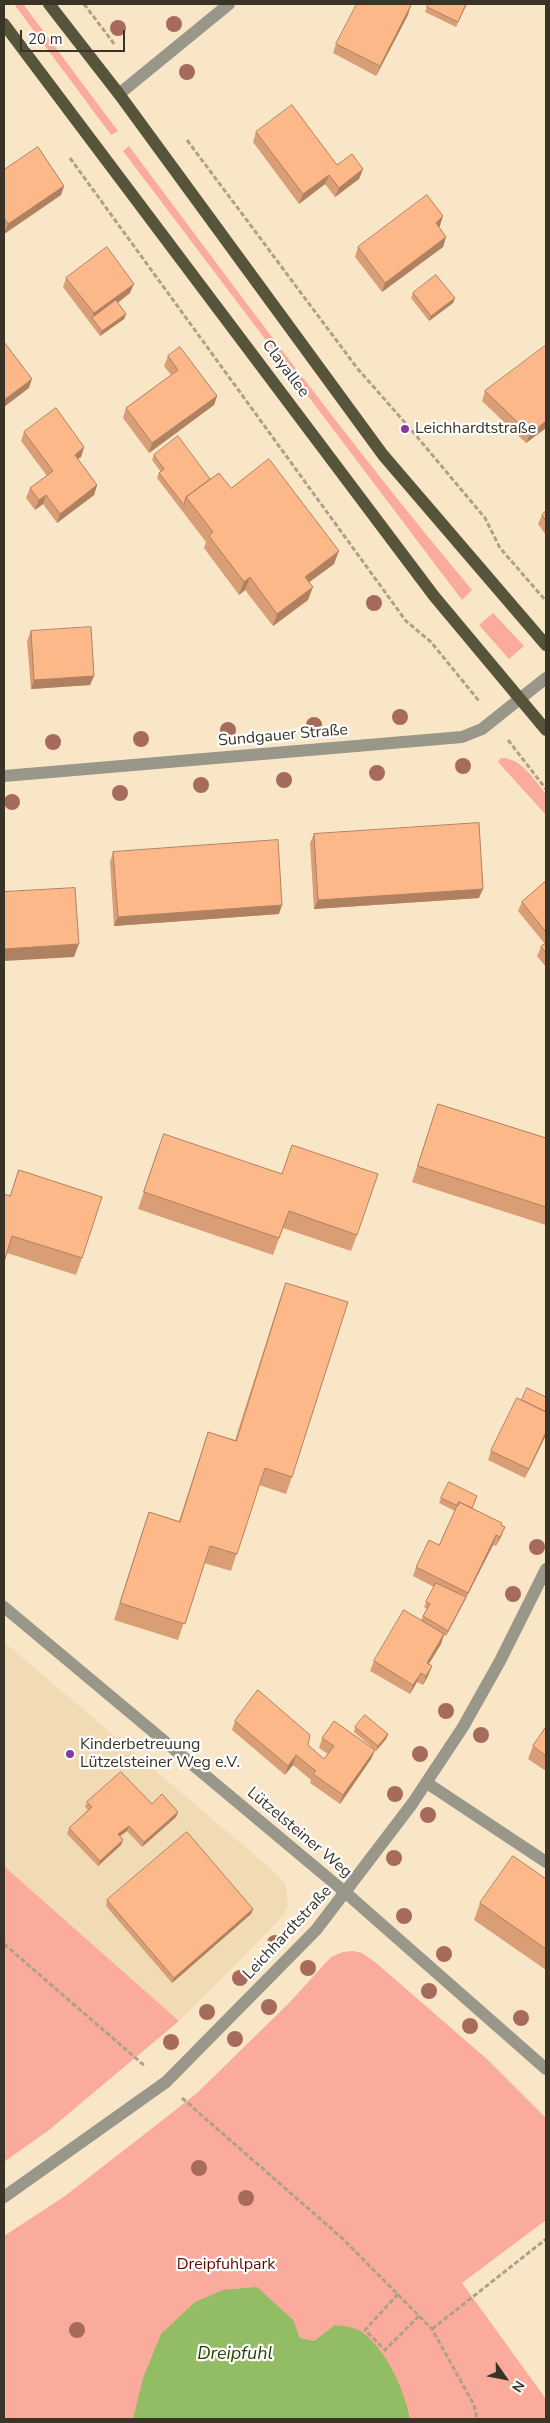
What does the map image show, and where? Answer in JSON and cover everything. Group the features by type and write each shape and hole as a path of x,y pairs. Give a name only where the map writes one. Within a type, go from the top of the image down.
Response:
{"main road":[{"name":"Clayallee","path":"49,4 119,94 383,455 546,645"},
{"name":"Clayallee","path":"4,24 434,596 546,730"}],"street":[{"path":"119,94 229,4"},
{"name":"Sundgauer Straße","path":"4,776 462,737 482,729 546,678"},
{"name":"Leichhardtstraße","path":"4,2197 166,2082 316,1930 346,1893 426,1783 463,1727 500,1661 546,1569"},
{"name":"Lützelsteiner Weg","path":"4,1607 346,1893 546,2069"},
{"path":"426,1783 546,1862"}],"path":[{"path":"84,4 114,44"},
{"path":"186,139 357,368 485,518 500,548 546,600"},
{"path":"68,155 406,621 431,642 449,662"},
{"path":"532,772 546,789"},
{"path":"4,1944 146,2066"},
{"path":"179,2096 342,2238 432,2329 474,2405 477,2419"},
{"path":"432,2329 546,2239"},
{"path":"398,2294 365,2330 385,2350 419,2316"}],"shaded area":[{"name":"Kinderbetreuung Lützelsteiner Weg e.V.","path":"4,1642 277,1874 286,1885 288,1905 283,1916 179,2021 4,1866"}],"green space":[{"path":"14,4 23,4 118,131 111,135"},
{"path":"129,146 340,426 472,590 462,600 123,151"},
{"path":"493,613 524,646 509,659 479,625"},
{"path":"501,758 521,765 532,776 546,794 546,815 498,762"},
{"path":"4,1866 179,2021 49,2130 4,2162"},
{"name":"Dreipfuhlpark","path":"353,1951 362,1953 375,1962 488,2060 546,2118 546,2220 462,2283 546,2399 546,2419 4,2419 4,2236 65,2196 196,2094 289,2003 331,1957 343,1952"}],"water":[{"name":"Dreipfuhl","path":"257,2287 293,2320 300,2338 314,2341 335,2325 362,2332 387,2360 399,2383 410,2419 133,2419 143,2378 161,2334 195,2302 223,2290"}],"building":[{"path":"357,4 411,5 380,66 336,44"},
{"path":"428,4 466,4 458,22 427,7"},
{"path":"292,105 337,165 352,154 363,169 339,188 329,175 303,194 256,132"},
{"path":"38,147 64,186 8,224 4,218 4,170"},
{"path":"427,195 443,216 436,223 446,237 385,283 358,247"},
{"path":"107,247 134,284 94,313 66,278"},
{"path":"436,275 455,298 431,316 413,293"},
{"path":"116,300 126,314 102,331 92,318"},
{"path":"4,342 32,379 4,400"},
{"path":"545,346 546,421 530,434 485,391"},
{"path":"180,347 217,396 152,443 126,408 178,370 168,356"},
{"path":"56,408 84,447 75,455 97,485 60,514 46,495 39,500 30,488 53,471 24,432"},
{"path":"178,436 210,479 186,497 184,505 159,473 164,469 154,455"},
{"path":"269,459 339,551 305,577 313,587 277,614 250,577 244,582 209,536 213,532 186,497 219,473 231,488"},
{"path":"546,511 546,521 542,515"},
{"path":"91,627 94,676 34,680 31,631"},
{"path":"479,823 483,889 318,900 314,834"},
{"path":"278,840 282,905 118,917 113,852"},
{"path":"546,881 546,932 522,902"},
{"path":"75,888 79,944 4,949 4,892"},
{"path":"546,943 546,953 541,947"},
{"path":"438,1104 546,1138 546,1207 418,1166"},
{"path":"164,1134 282,1174 292,1145 378,1174 357,1235 289,1211 279,1238 144,1192"},
{"path":"19,1170 102,1197 82,1258 12,1236 4,1262 4,1194 10,1196"},
{"path":"286,1283 348,1302 292,1477 265,1468 237,1554 210,1546 185,1624 120,1603 149,1512 180,1522 208,1432 236,1441"},
{"path":"527,1388 546,1397 546,1412 522,1400"},
{"path":"517,1398 546,1412 546,1432 529,1469 491,1451"},
{"path":"449,1482 477,1496 472,1508 459,1502 458,1506 441,1498"},
{"path":"459,1502 502,1523 501,1525 505,1527 500,1537 496,1535 468,1593 416,1567 429,1540 439,1545"},
{"path":"436,1583 466,1597 448,1631 423,1616 430,1604 426,1602"},
{"path":"404,1610 444,1634 427,1663 432,1666 426,1676 421,1673 413,1685 374,1661"},
{"path":"258,1690 310,1735 308,1745 324,1759 334,1746 322,1738 334,1721 375,1750 343,1795 313,1774 316,1771 296,1755 288,1766 235,1721"},
{"path":"365,1715 388,1734 378,1746 355,1727"},
{"path":"546,1727 546,1756 533,1746"},
{"path":"121,1772 152,1804 162,1794 178,1812 144,1842 129,1826 118,1834 123,1840 100,1861 69,1828 92,1807 87,1802"},
{"path":"187,1832 253,1909 174,1978 107,1900"},
{"path":"513,1856 546,1879 546,1949 480,1903"}],"place":[{"name":"Leichhardtstraße","path":"405,429"},
{"name":"Kinderbetreuung Lützelsteiner Weg e.V.","path":"70,1754"}]}
